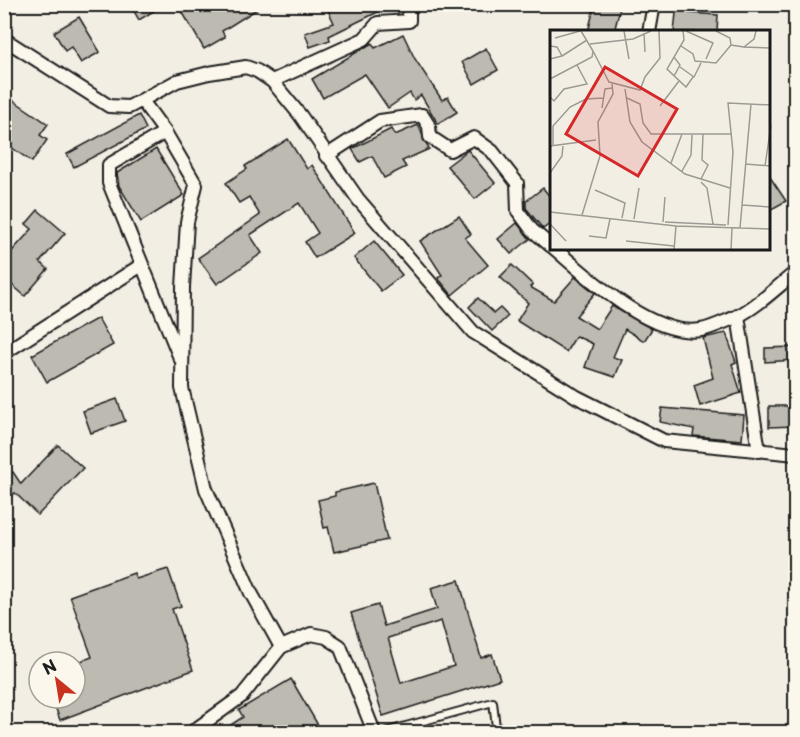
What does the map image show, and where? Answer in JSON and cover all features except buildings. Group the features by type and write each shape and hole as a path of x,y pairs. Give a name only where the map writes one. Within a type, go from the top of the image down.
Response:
{"street":[{"path":"272,81 364,39 378,23 409,21 409,4"},
{"path":"649,30 654,4"},
{"path":"4,39 109,106 129,107 143,102 177,81 246,67 272,81 377,223 452,311 473,332 502,353 627,425 664,441 795,454"},
{"path":"143,102 165,132 196,185 187,222 181,362 182,388 206,489 251,593 281,647"},
{"path":"326,156 380,121 422,115 429,126 430,137 450,150 474,138 492,151 517,183 518,211 532,230 550,245"},
{"path":"165,132 109,165 109,183 140,266 181,362"},
{"path":"556,250 607,291 656,321 672,327 701,330 738,316 795,273"},
{"path":"4,353 140,266"},
{"path":"738,316 759,451"},
{"path":"192,732 242,696 281,647 311,634 326,637 340,646 374,732"}],"lane":[{"path":"384,732 493,702 496,727 493,732"},
{"path":"408,726 413,732"}]}
